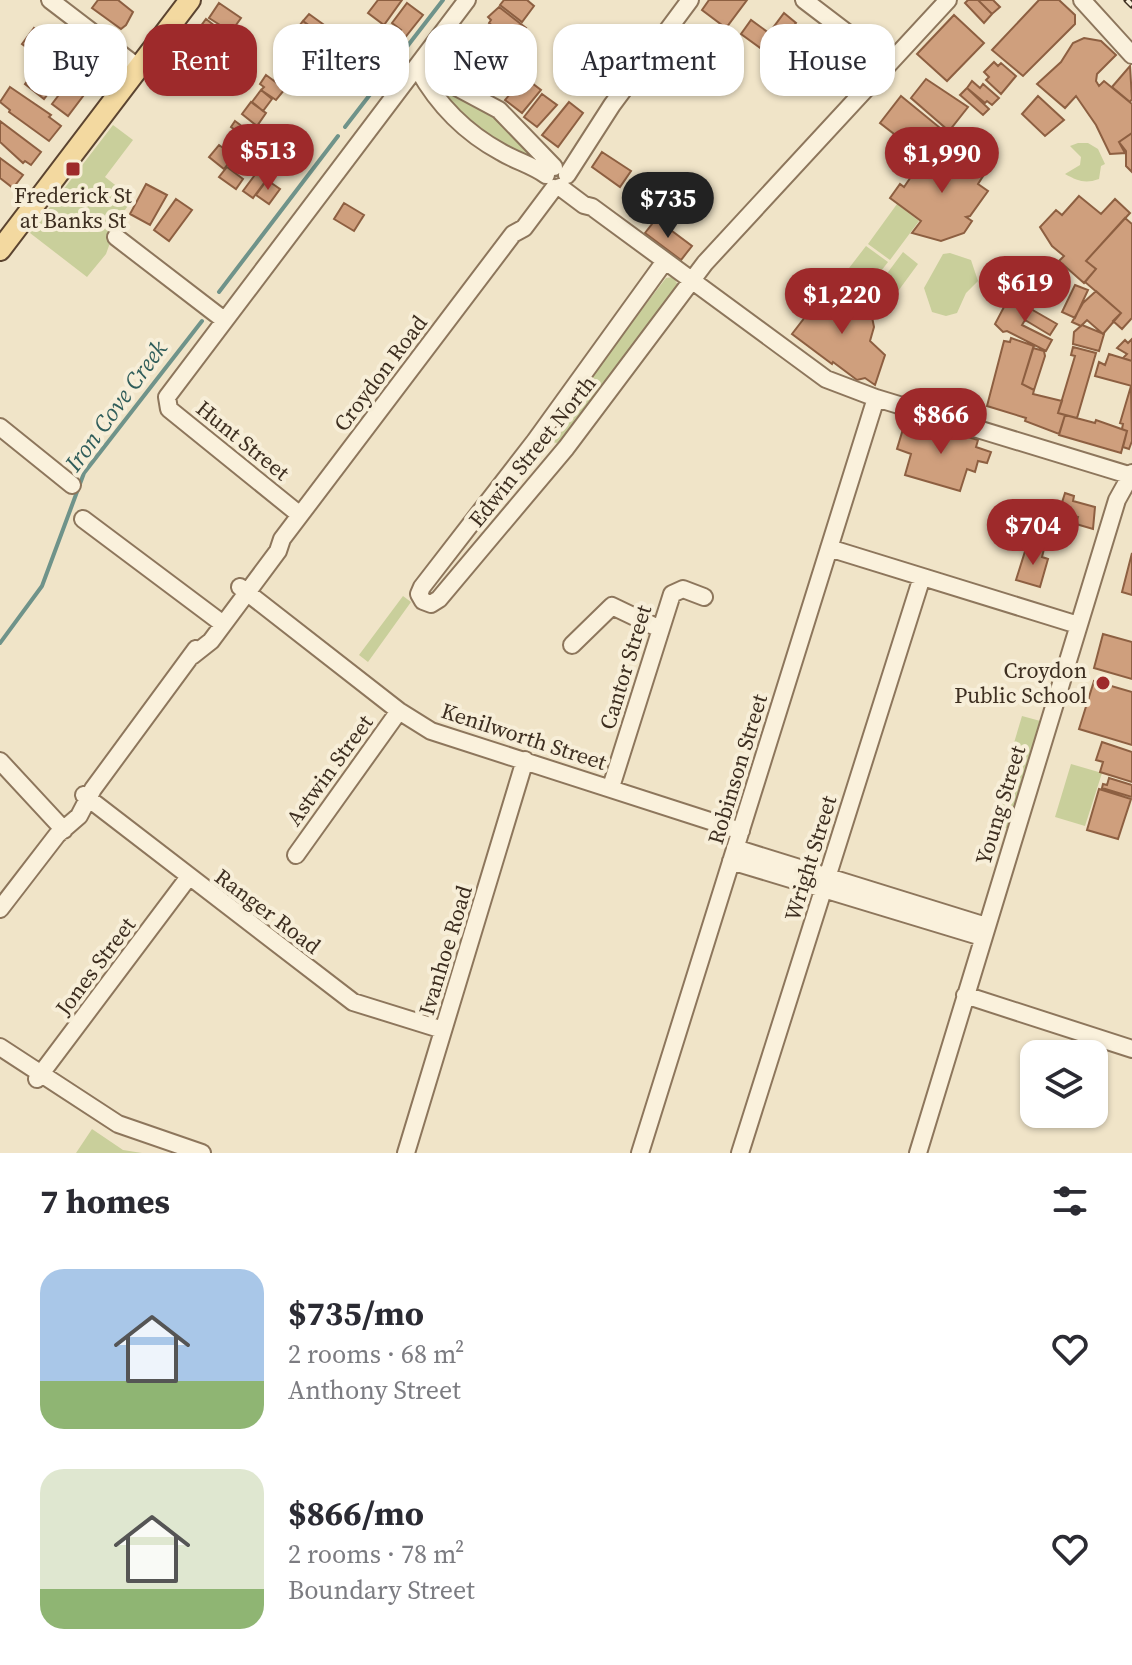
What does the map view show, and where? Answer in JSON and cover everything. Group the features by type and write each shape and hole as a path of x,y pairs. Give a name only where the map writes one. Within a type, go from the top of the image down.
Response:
{"main road":[{"path":"0,250 190,0"}],"street":[{"path":"50,0 139,68"},
{"path":"116,237 224,320 467,0"},
{"path":"804,0 836,24"},
{"name":"Edwin Street North","path":"895,57 948,0"},
{"path":"1082,0 1132,55"},
{"name":"Croydon Road","path":"0,909 61,831 79,816 88,794 243,590 271,545 282,539 513,234 524,228 595,119 612,105 690,1"},
{"path":"417,66 499,110 556,178 826,379 876,398 1132,475"},
{"path":"417,66 430,90 457,122 483,142 556,178"},
{"name":"Edwin Street North","path":"665,261 535,441 422,587 419,594 423,601 431,604 439,599 566,448 691,279 859,96"},
{"name":"Hunt Street","path":"224,320 167,397 169,409 300,515"},
{"name":"Robinson Street","path":"640,1153 876,398"},
{"path":"0,427 72,485"},
{"name":"Young Street","path":"918,1153 1117,500 1132,475"},
{"path":"83,519 219,621"},
{"path":"829,548 1078,625"},
{"name":"Wright Street","path":"740,1153 922,577"},
{"name":"Cantor Street","path":"611,787 675,590 683,589 704,597"},
{"name":"Kenilworth Street","path":"243,590 399,711 431,731 741,831"},
{"path":"572,645 612,606 660,629"},
{"name":"Astwin Street","path":"296,855 399,711"},
{"name":"Ivanhoe Road","path":"406,1153 525,760"},
{"path":"0,761 61,831"},
{"name":"Ranger Road","path":"88,794 188,878 353,1002 443,1030"},
{"path":"733,855 984,931"},
{"name":"Jones Street","path":"40,1077 188,878"},
{"path":"965,995 1132,1049"},
{"path":"0,1047 108,1127 145,1142 158,1140 202,1153"},
{"path":"0,1054 40,1077"}],"green space":[{"path":"443,96 462,96 479,106 512,131 534,154 533,159 477,131 464,122"},
{"path":"113,125 133,140 105,177 133,199 119,218 106,254 87,277 30,233"},
{"path":"1088,143 1098,149 1105,164 1101,166 1099,179 1082,181 1065,174 1080,165 1081,157 1070,146"},
{"path":"897,204 919,221 890,260 868,244"},
{"path":"866,246 888,262 858,301 836,285"},
{"path":"903,252 918,264 893,298 877,287"},
{"path":"950,253 971,260 978,281 966,293 957,313 946,316 932,312 924,288 943,254"},
{"path":"673,277 678,285 675,292 568,433 557,443 548,441 545,435 666,278"},
{"path":"403,596 411,602 368,662 359,655"},
{"path":"1022,716 1044,722 1012,830 990,823"},
{"path":"1071,764 1102,773 1085,826 1055,817"},
{"path":"92,1129 123,1150 142,1153 76,1153"}],"building":[{"path":"98,0 118,0 133,12 127,24 114,24 92,8"},
{"path":"378,0 402,0 385,24 368,13"},
{"path":"504,0 527,0 534,6 522,22 500,5"},
{"path":"709,0 747,0 729,24 721,24 702,10"},
{"path":"978,0 992,14 984,23 965,3"},
{"path":"978,0 993,0 1000,7 992,14"},
{"path":"1039,0 1059,0 1075,15 1075,24 1023,76 992,50"},
{"path":"219,3 241,18 237,24 218,24 209,18"},
{"path":"407,3 423,15 409,32 409,24 392,23"},
{"path":"499,7 521,24 490,24 488,17"},
{"path":"784,13 796,23 795,24 776,24"},
{"path":"309,14 323,24 307,24 303,21"},
{"path":"954,15 984,43 947,81 917,54"},
{"path":"751,20 760,26 760,48 744,36 744,30"},
{"path":"1084,38 1101,41 1116,55 1097,74 1096,81 1099,86 1104,81 1132,104 1132,133 1119,142 1125,153 1110,154 1096,125 1076,96 1065,108 1037,84 1061,62 1073,43"},
{"path":"994,62 998,66 1001,63 1016,76 1001,94 986,80 989,77 984,72"},
{"path":"1130,66 1132,99 1130,102 1112,87"},
{"path":"266,75 273,80 273,96 279,96 276,100 261,90 264,87 260,84"},
{"path":"926,79 968,107 949,131 911,98"},
{"path":"972,81 980,88 983,84 999,98 992,105 987,101 985,103 967,88"},
{"path":"10,87 51,115 49,117 61,126 49,141 0,102"},
{"path":"967,88 989,109 983,115 960,95"},
{"path":"261,90 272,99 263,111 252,102"},
{"path":"542,94 557,105 537,127 524,117"},
{"path":"58,96 83,96 68,116 52,104"},
{"path":"508,96 536,96 522,113 505,100"},
{"path":"901,96 950,136 949,140 919,142 898,137 880,123"},
{"path":"1038,96 1064,120 1045,136 1022,114"},
{"path":"251,102 266,113 257,126 242,114"},
{"path":"569,102 583,113 558,147 542,135"},
{"path":"0,121 41,152 31,165 25,161 23,163 0,142"},
{"path":"235,121 251,133 239,149 227,140 235,130 231,127"},
{"path":"1132,133 1132,172 1126,166 1126,151 1119,142"},
{"path":"219,145 234,156 224,169 209,157"},
{"path":"602,152 631,171 620,187 592,167"},
{"path":"935,152 962,159 985,173 978,184 988,191 970,216 966,217 972,221 964,233 941,241 912,233 921,221 890,198 900,184 904,187 919,159"},
{"path":"0,158 23,175 13,188 0,178"},
{"path":"227,167 243,179 236,189 219,177"},
{"path":"257,172 267,179 253,198 243,191"},
{"path":"267,180 280,189 269,204 256,195"},
{"path":"146,184 167,195 150,225 130,214"},
{"path":"1079,196 1101,214 1115,199 1130,213 1086,261 1096,269 1084,283 1059,261 1064,256 1052,246 1040,227 1056,210 1062,215"},
{"path":"176,199 192,210 169,241 154,230"},
{"path":"344,203 364,215 354,231 334,219"},
{"path":"1125,218 1132,224 1132,318 1122,329 1113,321 1121,313 1085,282 1096,269 1086,261"},
{"path":"656,219 692,246 681,260 645,233"},
{"path":"1075,285 1088,290 1075,318 1062,312"},
{"path":"834,286 872,317 874,327 870,341 885,355 875,385 865,378 857,380 792,334 822,295 825,298"},
{"path":"1096,291 1121,313 1103,334 1087,320 1081,326 1072,322 1083,303"},
{"path":"1009,299 1020,306 1026,301 1031,309 1057,324 1050,335 1025,320 1022,325 1052,340 1046,351 1007,331 1003,332 995,324 1003,304"},
{"path":"1082,325 1104,334 1099,351 1073,344 1074,332"},
{"path":"1011,338 1034,346 1022,384 1034,390 1033,394 1062,401 1058,413 1065,415 1059,434 1025,421 1026,418 987,406 1004,341 1010,342"},
{"path":"1132,339 1132,361 1123,358 1127,354 1117,348 1125,340 1128,343"},
{"path":"1073,347 1096,353 1077,418 1058,413 1075,356 1071,355"},
{"path":"1033,348 1044,351 1045,356 1034,390 1022,384"},
{"path":"1109,354 1132,361 1132,386 1095,376 1099,362 1105,365"},
{"path":"1131,386 1132,441 1129,449 1123,447 1127,431 1122,429 1123,424 1120,423"},
{"path":"1065,415 1095,423 1096,420 1127,431 1121,453 1059,435"},
{"path":"920,423 978,440 976,447 991,452 987,463 978,461 975,472 967,469 960,491 905,475 911,454 897,449 903,429 917,433"},
{"path":"1065,493 1074,496 1073,501 1095,507 1093,529 1076,524 1078,517 1059,512"},
{"path":"1027,545 1044,549 1042,557 1048,559 1040,587 1016,580"},
{"path":"1132,553 1132,595 1122,592"},
{"path":"1103,634 1132,642 1132,679 1094,668"},
{"path":"1094,681 1132,692 1132,745 1079,729"},
{"path":"1102,742 1132,752 1132,782 1100,772 1103,762 1096,760"},
{"path":"1109,778 1132,785 1132,797 1102,788"},
{"path":"1099,789 1131,799 1118,839 1087,830"}],"waterway":[{"name":"Iron Cove Creek","path":"345,127 443,0"},
{"name":"Iron Cove Creek","path":"219,292 338,136"},
{"name":"Iron Cove Creek","path":"0,643 42,586 84,473 202,321"}],"railway":[{"path":"1127,0 1132,5"}],"place":[{"name":"Frederick St at Banks St","path":"73,169"},
{"name":"Croydon Public School","path":"1103,683"}]}
